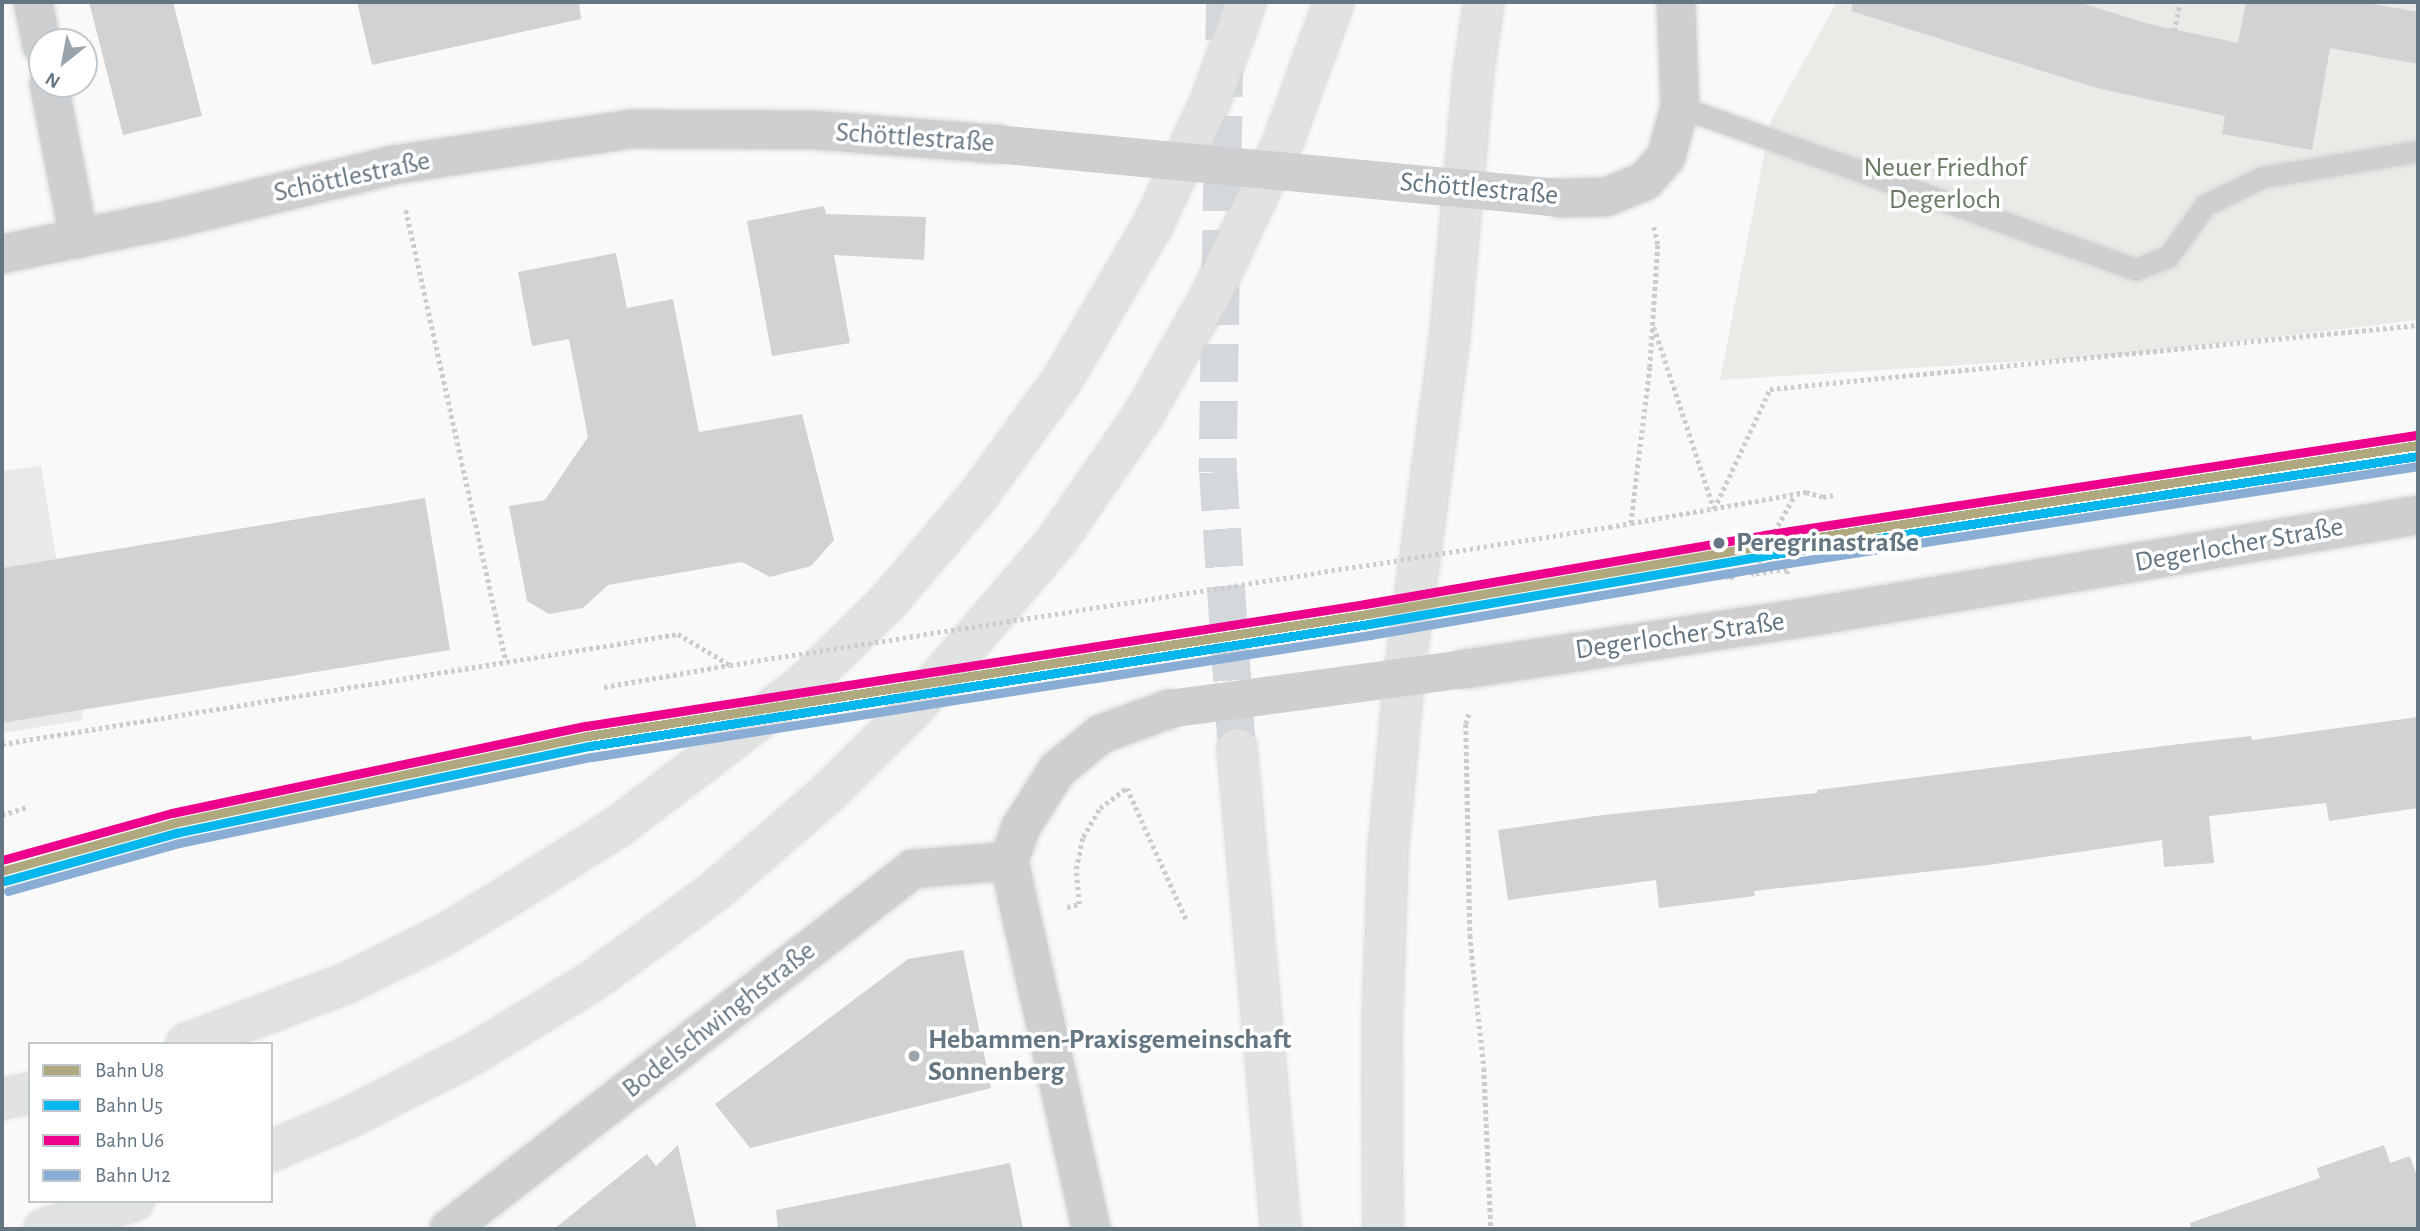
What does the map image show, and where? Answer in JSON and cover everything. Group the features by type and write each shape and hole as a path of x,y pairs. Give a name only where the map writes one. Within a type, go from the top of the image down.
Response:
{"highway":[{"path":"191,1042 347,983 442,936 510,895 619,826 716,754 803,685 886,604 977,497 1062,380 1153,225 1211,100 1246,2"},
{"path":"273,1150 348,1118 473,1054 594,980 714,891 829,792 912,710 1057,540 1143,416 1211,296 1283,142 1334,2"},
{"path":"1383,1229 1382,1030 1390,839 1405,668 1450,335 1474,68 1484,2"},
{"path":"1237,748 1281,1229"},
{"path":"2,1100 28,1094"},
{"path":"44,1229 128,1203"}],"street":[{"path":"33,2 38,28"},
{"name":"Schöttlestraße","path":"2,254 79,239 393,165 631,129 813,130 996,144 1561,198 1606,197 1645,181 1666,157 1680,107 1676,2"},
{"path":"52,98 79,239"},
{"name":"Degerlocher Straße","path":"1009,861 1021,827 1057,770 1101,734 1169,709 1821,615 2418,515"},
{"path":"1009,861 1091,1229"},
{"name":"Bodelschwinghstraße","path":"449,1229 913,869 1009,861"}],"lane":[{"path":"1680,107 2136,269 2168,257 2205,205 2263,177 2418,151"}],"path":[{"path":"2174,30 2179,2"},
{"path":"393,165 506,660"},
{"path":"1631,523 1653,323 1658,244 1645,181"},
{"path":"1653,323 1714,509"},
{"path":"1714,509 1770,389 2418,325"},
{"path":"604,687 1609,527 1806,492 1833,495"},
{"path":"1788,583 1787,569 1751,575 1794,495"},
{"path":"1711,578 1731,576"},
{"path":"2,744 678,634 730,665"},
{"path":"1476,666 1466,724 1470,935 1484,1068 1491,1229"},
{"path":"1022,920 1079,904 1076,869 1083,837 1100,808 1127,788 1187,921"},
{"path":"2,815 26,807"}],"shaded area":[{"path":"41,466 83,720 2,733 2,471"}],"green space":[{"name":"Neuer Friedhof Degerloch","path":"1837,2 2418,2 2418,320 2123,355 1720,380 1771,120"}],"building":[{"path":"89,2 173,2 202,116 123,135 98,28 96,28"},
{"path":"357,2 579,2 581,19 372,65"},
{"path":"1853,2 2078,2 2149,24 2238,43 2246,2 2362,2 2418,12 2418,64 2330,48 2312,150 2222,134 2225,116 2097,88 1851,11"},
{"path":"824,206 826,214 926,217 924,260 834,255 850,343 772,356 747,221"},
{"path":"616,253 627,308 673,299 699,432 802,414 834,540 811,566 770,577 742,562 608,585 583,608 549,614 527,601 509,506 545,500 588,437 569,339 532,346 518,272"},
{"path":"425,498 450,650 2,723 2,568"},
{"path":"2418,717 2418,808 2329,821 2326,803 2209,816 2214,863 2164,867 2162,840 1988,865 1754,891 1755,896 1659,908 1656,880 1508,900 1498,830 1603,815 1817,793 1817,790 2163,746 2251,736 2252,740"},
{"name":"Hebammen-Praxisgemeinschaft Sonnenberg","path":"963,950 991,1088 750,1148 715,1104 908,959"},
{"path":"678,1145 697,1229 554,1229 647,1154 656,1166"},
{"path":"2384,1145 2390,1163 2410,1156 2418,1179 2418,1229 2191,1229 2190,1223 2320,1178 2317,1168"},
{"path":"1010,1163 1023,1229 778,1229 776,1210"}],"tunnel":[{"path":"1225,2 1218,472 1237,748"}],"rail line":[{"name":"U6","path":"2,860 172,813 586,726 1365,604 1764,535 2416,435"},
{"name":"U8","path":"2,871 174,823 588,736 1367,614 1766,545 2418,445"},
{"name":"U5","path":"5,881 176,833 590,746 1369,624 1768,555 2418,456"},
{"name":"U12","path":"8,891 179,843 592,757 1370,635 1769,566 2418,466"}],"place":[{"name":"Peregrinastraße","path":"1719,543"},
{"name":"Hebammen-Praxisgemeinschaft Sonnenberg","path":"914,1056"}]}
